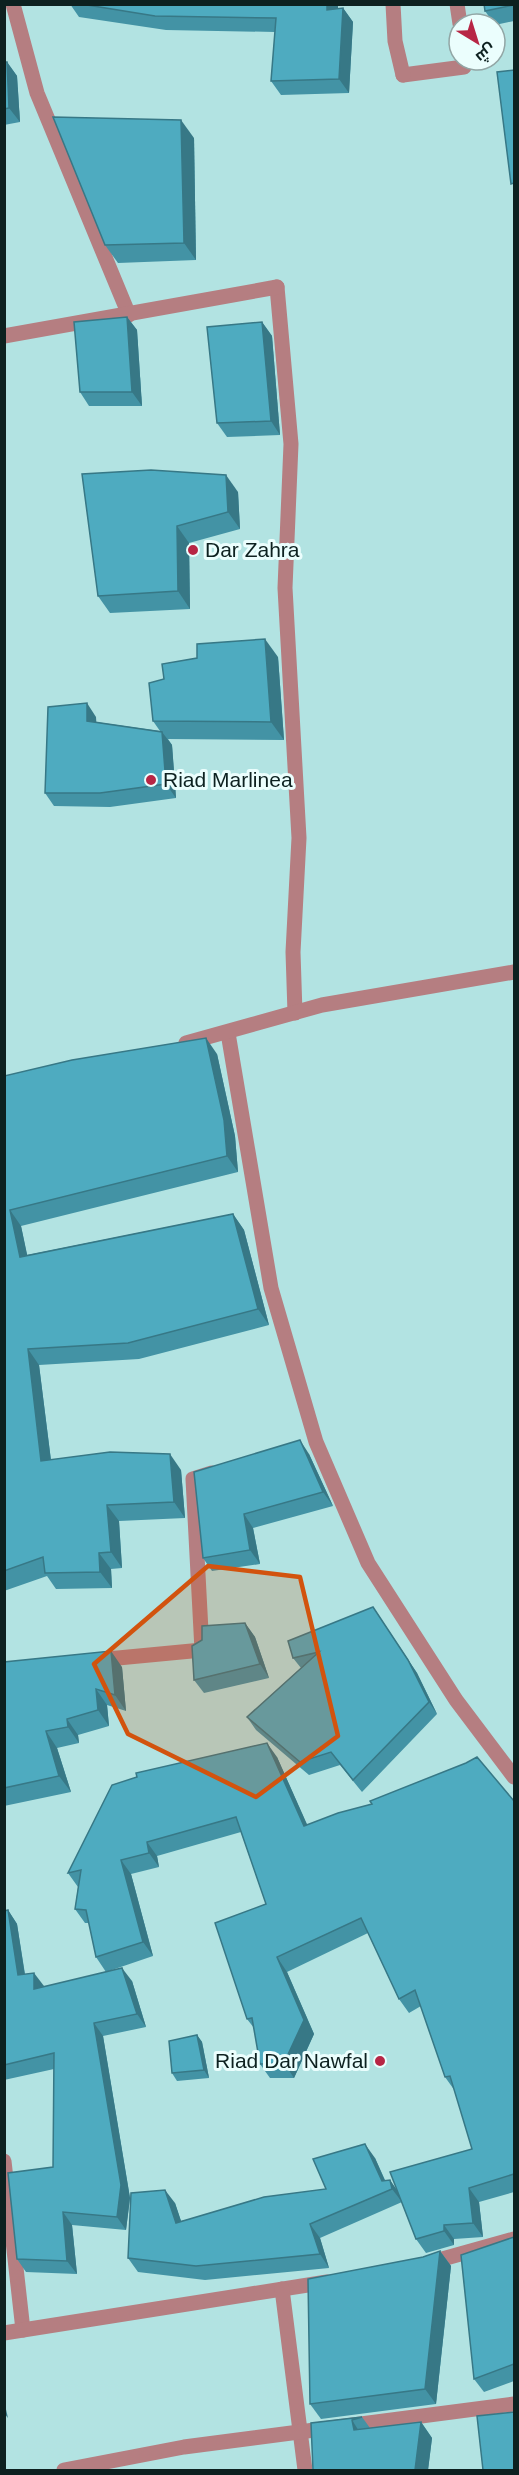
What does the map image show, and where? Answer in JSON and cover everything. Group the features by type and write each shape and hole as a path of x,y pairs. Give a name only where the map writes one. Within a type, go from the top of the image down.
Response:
{"street":[{"path":"13,4 37,93 129,315"},
{"path":"393,4 395,41 403,75 447,69"},
{"path":"4,336 277,287 291,444 285,588 299,838 293,952 295,1013"},
{"path":"174,1046 228,1033 322,1005 514,972"},
{"path":"228,1033 271,1288 310,1443 368,1563 456,1701 514,1778"},
{"path":"86,1661 202,1650 193,1479 226,1468"},
{"path":"4,2161 23,2330"},
{"path":"411,2268 514,2240"},
{"path":"4,2333 347,2279"},
{"path":"282,2289 305,2470"},
{"path":"64,2470 184,2447 514,2404"}],"highlighted area":[{"path":"208,1566 300,1577 338,1736 256,1797 128,1734 94,1664"}],"building":[{"path":"81,4 327,4 327,10 343,8 339,79 271,81 276,18 155,16"},
{"path":"484,4 514,4 514,5 485,11"},
{"path":"4,62 7,62 9,108 4,109"},
{"path":"514,70 514,183 511,184 497,72"},
{"path":"53,117 181,120 184,243 105,245"},
{"path":"127,317 132,392 80,392 74,322"},
{"path":"262,322 271,421 217,423 207,327"},
{"path":"151,470 226,475 228,512 177,526 178,591 98,596 82,474"},
{"path":"265,639 271,722 153,721 149,683 164,679 162,664 197,658 197,644"},
{"path":"87,703 87,721 162,732 166,784 100,793 45,793 48,707"},
{"path":"206,1038 224,1120 227,1156 10,1210 20,1257 233,1214 258,1309 128,1343 28,1349 41,1461 110,1452 170,1454 174,1502 107,1505 111,1552 99,1553 100,1572 45,1573 43,1557 4,1571 4,1076 72,1060"},
{"path":"300,1440 323,1492 244,1514 250,1550 203,1558 194,1472"},
{"path":"373,1607 408,1660 429,1702 353,1780 331,1752 300,1762 247,1717 319,1652 293,1658 288,1641"},
{"path":"245,1623 260,1664 194,1680 192,1646 202,1640 202,1626"},
{"path":"111,1651 115,1695 96,1689 98,1710 67,1719 68,1727 46,1731 59,1776 4,1788 4,1662"},
{"path":"267,1743 304,1826 338,1813 372,1804 370,1801 477,1757 514,1801 514,2174 469,2188 473,2223 444,2225 444,2231 416,2239 390,2172 472,2149 450,2076 445,2077 415,1990 399,1999 361,1918 277,1957 304,2020 284,2063 260,2064 252,2018 247,2019 215,1923 266,1904 236,1817 147,1842 149,1853 121,1860 143,1942 96,1957 86,1910 75,1909 81,1870 68,1873 112,1785 137,1777 136,1773"},
{"path":"8,1910 18,1975 34,1973 34,1989 122,1968 137,2014 94,2023 121,2185 117,2217 63,2212 67,2261 17,2259 8,2173 53,2167 54,2053 4,2065 4,1911"},
{"path":"197,2035 204,2070 172,2073 169,2041"},
{"path":"365,2144 382,2181 390,2180 392,2189 310,2224 320,2254 196,2266 128,2258 131,2193 165,2190 176,2223 264,2197 326,2189 313,2159"},
{"path":"514,2237 514,2364 474,2379 461,2255"},
{"path":"440,2251 425,2389 310,2404 308,2279 423,2257"},
{"path":"514,2412 514,2470 483,2470 477,2416"},
{"path":"362,2417 352,2420 354,2430 421,2422 415,2470 313,2470 311,2423"}],"place":[{"name":"Dar Zahra","path":"193,550"},
{"name":"Riad Marlinea","path":"151,780"},
{"name":"Riad Dar Nawfal","path":"380,2061"}]}
